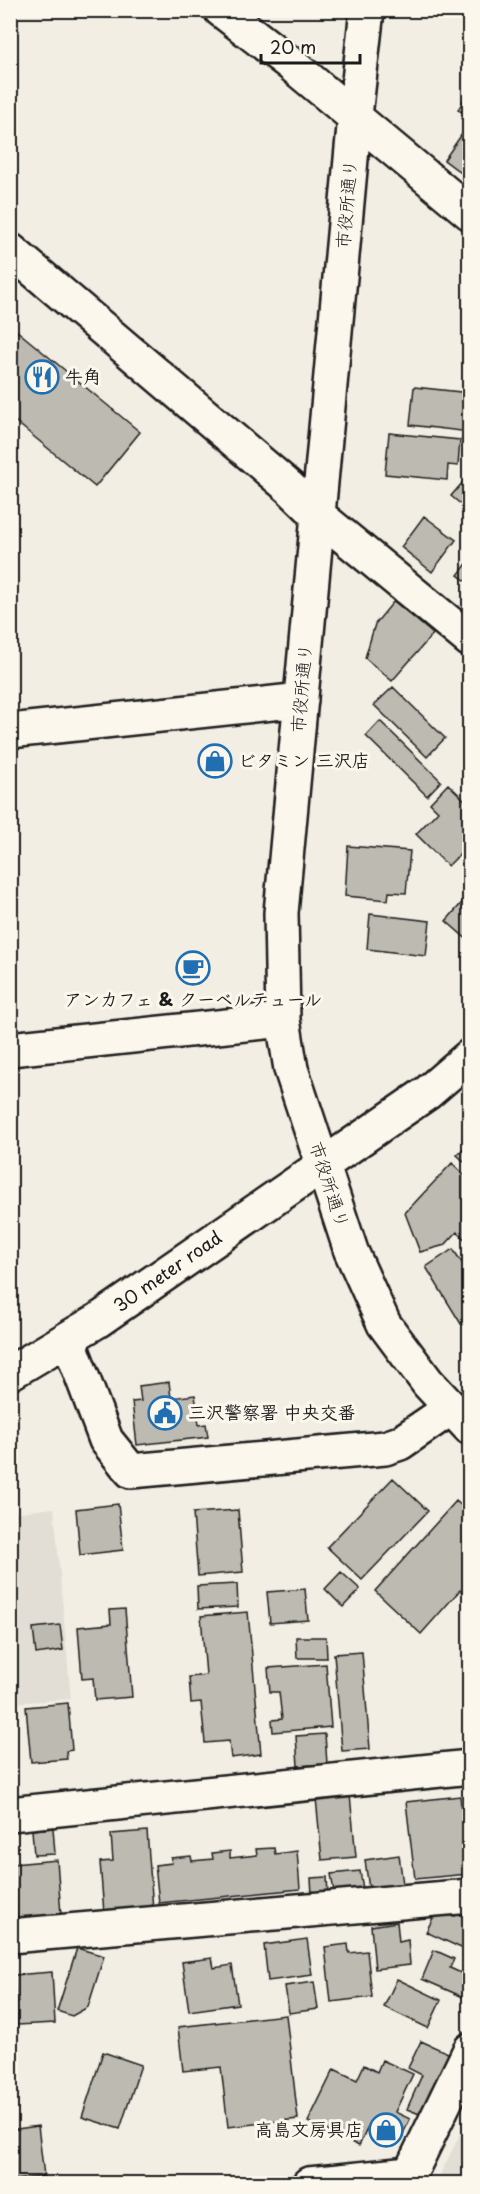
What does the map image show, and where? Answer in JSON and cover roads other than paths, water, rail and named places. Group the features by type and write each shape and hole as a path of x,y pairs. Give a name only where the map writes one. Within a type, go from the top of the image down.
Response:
{"street":[{"path":"221,10 355,116 470,213"},
{"name":"市役所通り","path":"367,10 355,116 281,914 283,1020 291,1069 351,1251 384,1324 460,1418"},
{"path":"10,250 289,487 318,515 470,640"},
{"path":"10,731 301,700"},
{"path":"10,1049 283,1020"},
{"name":"30 meter road","path":"10,1373 68,1339 427,1093 470,1056"},
{"path":"68,1339 106,1440 131,1471 385,1448 460,1418"},
{"path":"10,1814 470,1767"},
{"path":"10,1936 470,1896"},
{"path":"309,2184 407,2179 470,2050"}],"place":[{"name":"牛角","path":"42,377"},
{"name":"ビタミン 三沢店","path":"215,761"},
{"name":"アンカフェ & クーベルテュール","path":"193,968"},
{"name":"三沢警察署 中央交番","path":"165,1413"},
{"name":"高島文房具店","path":"386,2130"}]}
